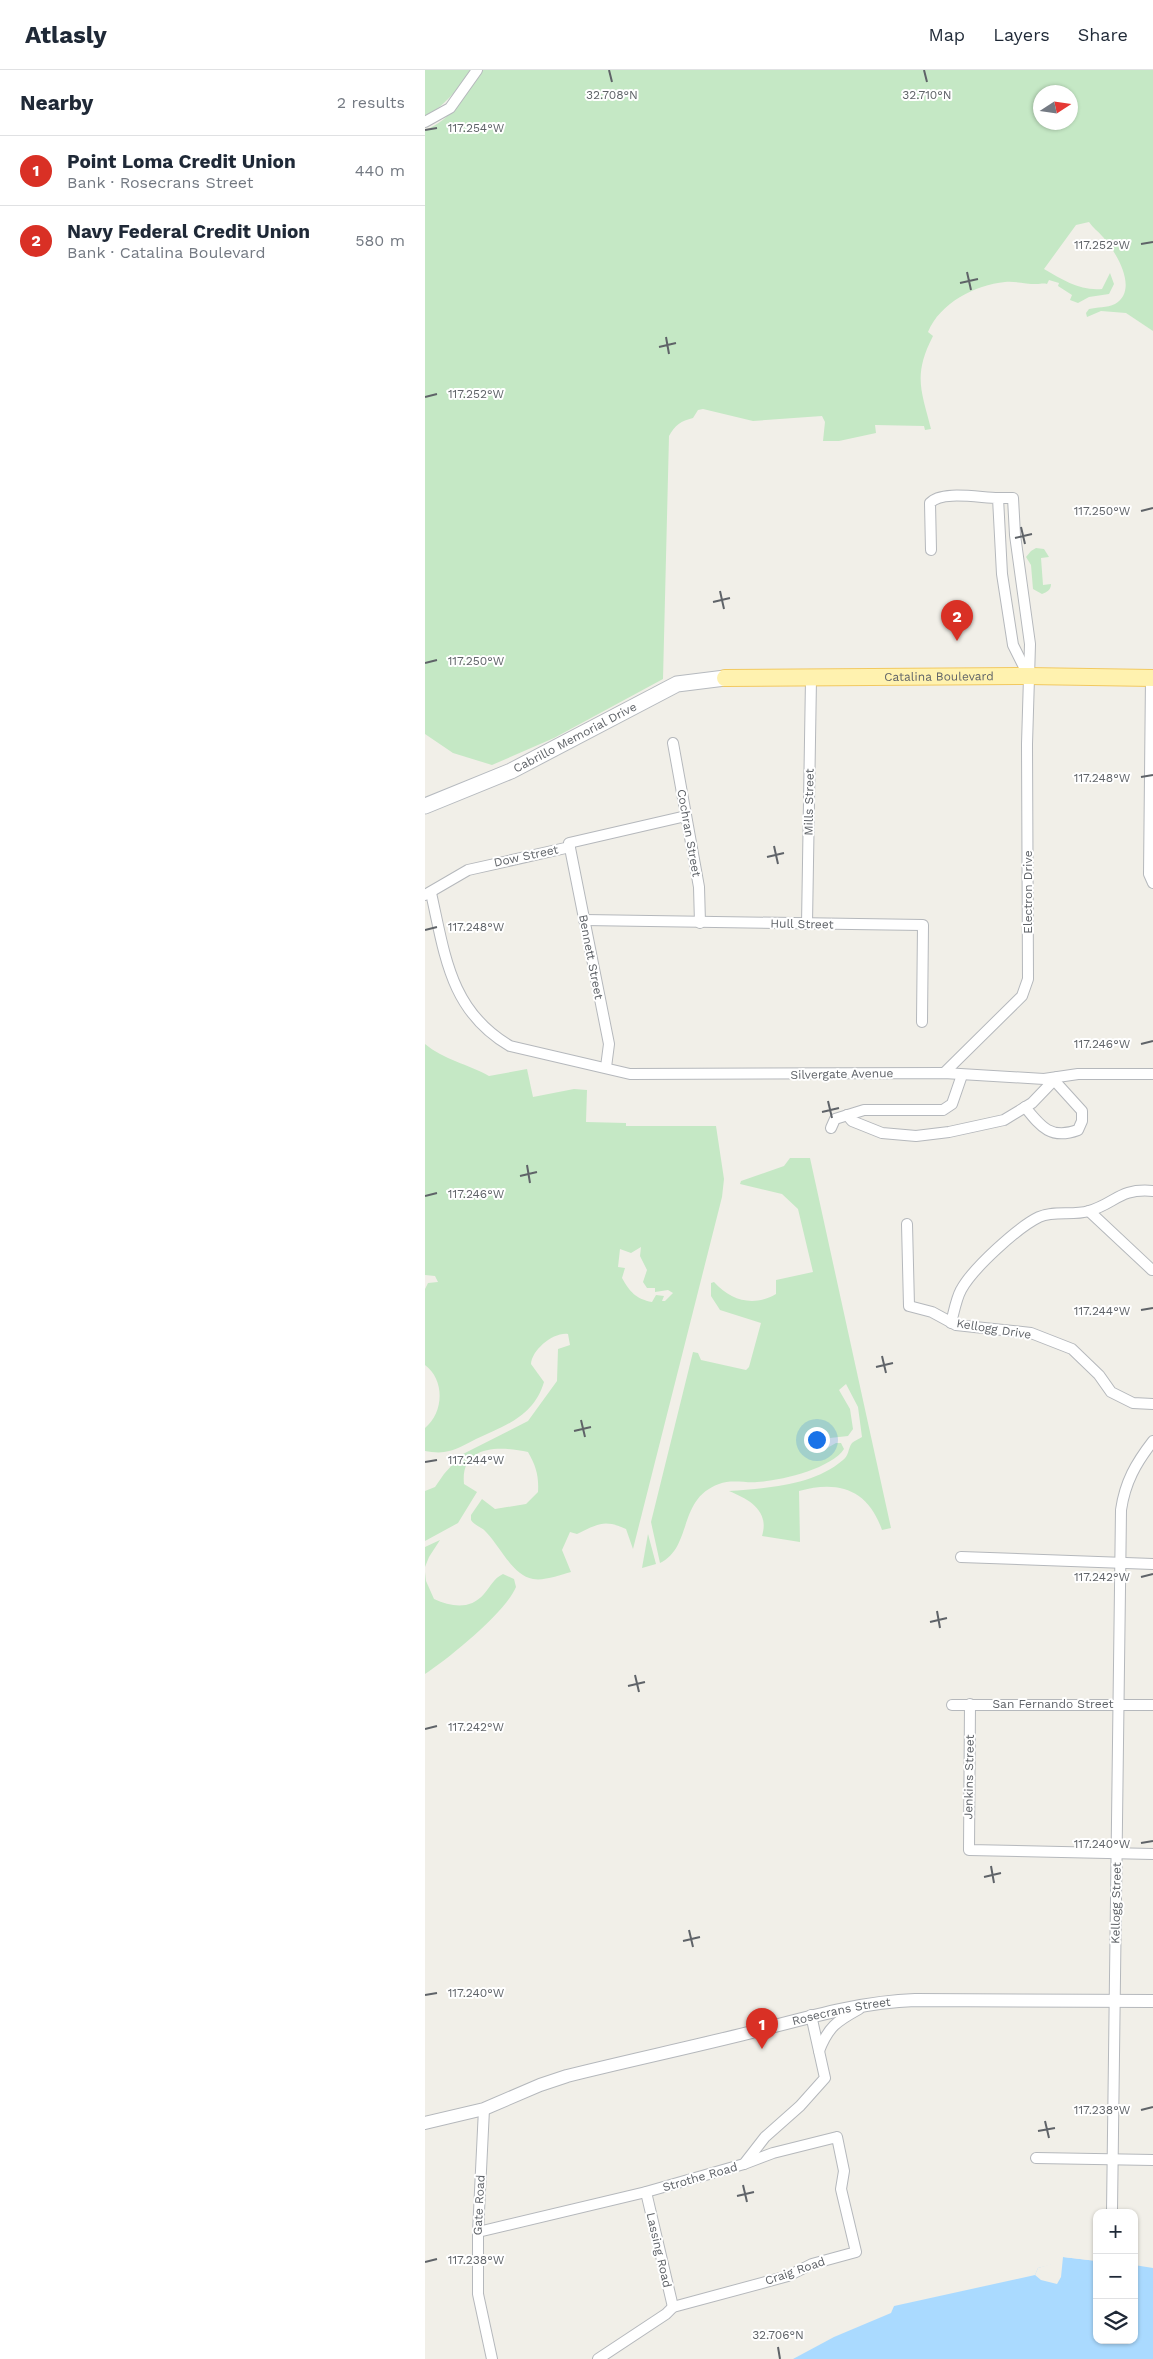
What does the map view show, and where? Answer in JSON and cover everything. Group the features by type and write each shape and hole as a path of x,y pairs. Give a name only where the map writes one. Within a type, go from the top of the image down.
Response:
{"main road":[{"name":"Catalina Boulevard","path":"725,678 811,679 1028,676 1152,678"},
{"name":"Cabrillo Memorial Drive","path":"425,806 511,771 677,684 725,678"}],"street":[{"path":"425,122 450,108 477,70"},
{"path":"931,550 930,503 935,498 944,496 998,498"},
{"name":"Electron Drive","path":"944,1073 1022,996 1028,979 1028,676 1030,644 1015,535 1013,498 998,498 1002,574 1013,645 1028,676"},
{"path":"1152,678 1149,874 1153,883"},
{"name":"Mills Street","path":"807,924 811,679"},
{"name":"Cochran Street","path":"673,743 699,887 700,922"},
{"name":"Dow Street","path":"428,894 468,870 570,847 569,843 686,816"},
{"name":"Bennett Street","path":"570,847 609,1044 606,1067"},
{"name":"Silvergate Avenue","path":"428,894 451,978 464,1004 493,1036 510,1046 630,1074 944,1073 1044,1079 1078,1074 1153,1074"},
{"name":"Hull Street","path":"584,920 923,925 922,1022"},
{"path":"831,1128 835,1119 864,1110 943,1110 952,1104 962,1075"},
{"path":"847,1115 852,1121 882,1133 916,1136 949,1132 1004,1120 1025,1107 1055,1078 1082,1111 1082,1121 1078,1130 1069,1134 1056,1134 1042,1128 1025,1107"},
{"name":"Kellogg Drive","path":"1153,1191 1141,1190 1119,1195 1089,1211 1058,1212 1040,1217 1024,1227 975,1269 961,1290 951,1323 1031,1333 1071,1349 1099,1375 1111,1392 1133,1403 1153,1404"},
{"path":"1089,1211 1152,1270"},
{"path":"907,1224 909,1306 932,1312 951,1323"},
{"path":"1121,1564 1121,1510 1124,1489 1137,1462 1153,1441"},
{"path":"961,1557 1153,1564"},
{"name":"Kellogg Street","path":"1112,2209 1121,1564"},
{"name":"Jenkins Street","path":"970,1704 969,1850 1117,1853"},
{"name":"San Fernando Street","path":"953,1705 1153,1705"},
{"path":"1117,1853 1153,1854"},
{"name":"Rosecrans Street","path":"425,2123 484,2109 539,2085 567,2076 750,2032 811,2015 825,2015 863,2007 915,2000 1153,2001"},
{"path":"819,2052 825,2035 838,2020 863,2007"},
{"name":"Strothe Road","path":"478,2232 646,2192 744,2164 765,2137 800,2106 825,2078 811,2015"},
{"name":"Gate Road","path":"484,2109 478,2232 478,2294 492,2359"},
{"name":"Craig Road","path":"598,2359 666,2314 673,2307 788,2276 812,2264 856,2252 841,2189 844,2172 837,2137 773,2153 744,2164"},
{"path":"1036,2158 1153,2160"},
{"name":"Lassing Road","path":"646,2192 673,2307"}],"green space":[{"path":"425,70 470,70 451,96 425,117"},
{"path":"483,70 1153,70 1153,331 1126,313 1101,311 1087,317 1086,313 1089,309 1115,304 1122,298 1125,289 1123,270 1118,260 1107,242 1089,222 1076,225 1044,269 1072,284 1094,289 1102,289 1110,273 1114,284 1109,294 1089,297 1078,303 1070,300 1072,295 1058,286 1059,283 1049,280 1047,284 1005,282 971,291 941,312 928,332 933,336 921,372 922,393 931,429 925,430 924,426 875,425 876,433 839,441 823,441 825,422 822,416 753,421 703,409 698,410 693,418 679,424 669,436 663,679 554,738 492,765 453,753 425,734 425,130 443,120 465,96"},
{"path":"1036,548 1044,549 1049,557 1041,558 1043,585 1051,584 1050,588 1042,594 1033,589 1031,565 1026,557"},
{"path":"425,1044 448,1058 489,1076 527,1069 533,1097 574,1089 587,1090 586,1122 626,1123 626,1126 716,1126 724,1179 722,1197 633,1549 626,1529 612,1524 601,1524 577,1534 570,1532 562,1550 571,1572 542,1579 533,1579 519,1572 486,1532 471,1520 471,1515 482,1499 495,1509 526,1504 538,1492 536,1471 528,1452 506,1449 484,1451 475,1455 469,1461 464,1471 464,1484 477,1492 458,1523 425,1541 425,1491 435,1487 461,1455 528,1421 557,1381 558,1349 570,1345 568,1334 562,1334 544,1343 535,1353 531,1364 544,1382 539,1394 526,1412 508,1424 460,1447 448,1451 425,1451 425,1428 436,1414 440,1396 436,1379 432,1371 425,1365 425,1289 428,1283 438,1282 435,1276 425,1275","holes":["641,1247 640,1256 647,1270 643,1282 647,1288 655,1288 655,1292 668,1290 673,1293 665,1301 662,1301 664,1296 656,1295 652,1302 638,1297 622,1278 625,1268 618,1267 620,1249 631,1253"]},
{"path":"790,1158 810,1158 891,1528 882,1530 869,1505 860,1497 850,1491 826,1487 799,1491 800,1542 762,1536 764,1527 760,1512 750,1502 729,1491 773,1487 804,1480 831,1469 845,1458 852,1443 862,1437 858,1407 846,1384 839,1390 850,1409 853,1429 848,1436 830,1438 827,1448 836,1443 841,1443 844,1449 837,1456 817,1468 804,1473 757,1482 733,1481 719,1484 706,1491 697,1500 691,1511 677,1546 670,1556 660,1563 651,1522 693,1352 698,1353 701,1360 746,1370 749,1367 761,1323 720,1310 711,1296 711,1283 714,1282 735,1298 751,1301 768,1298 776,1294 776,1280 813,1272 798,1209 782,1194 740,1184 741,1181 784,1166"},
{"path":"648,1534 656,1564 642,1568"},
{"path":"440,1540 429,1557 425,1567 425,1547"},
{"path":"425,1572 426,1581 434,1599 447,1604 461,1606 473,1603 484,1594 494,1580 503,1574 514,1579 516,1587 510,1598 489,1622 425,1674"}],"water":[{"path":"1063,2257 1093,2261 1093,2344 1138,2344 1138,2266 1153,2268 1153,2359 777,2359 885,2308 1035,2275 1038,2268 1050,2265"}],"pier":[{"path":"1062,2255 1093,2259 1093,2261 1063,2257 1061,2277 1057,2284 1041,2280 1035,2275 1038,2268 1051,2264 1051,2262"},
{"path":"884,2305 894,2306 891,2313 834,2337 793,2359 775,2359"}],"place":[{"name":"Navy Federal Credit Union","path":"957,641"},
{"name":"Point Loma Credit Union","path":"762,2049"}]}
